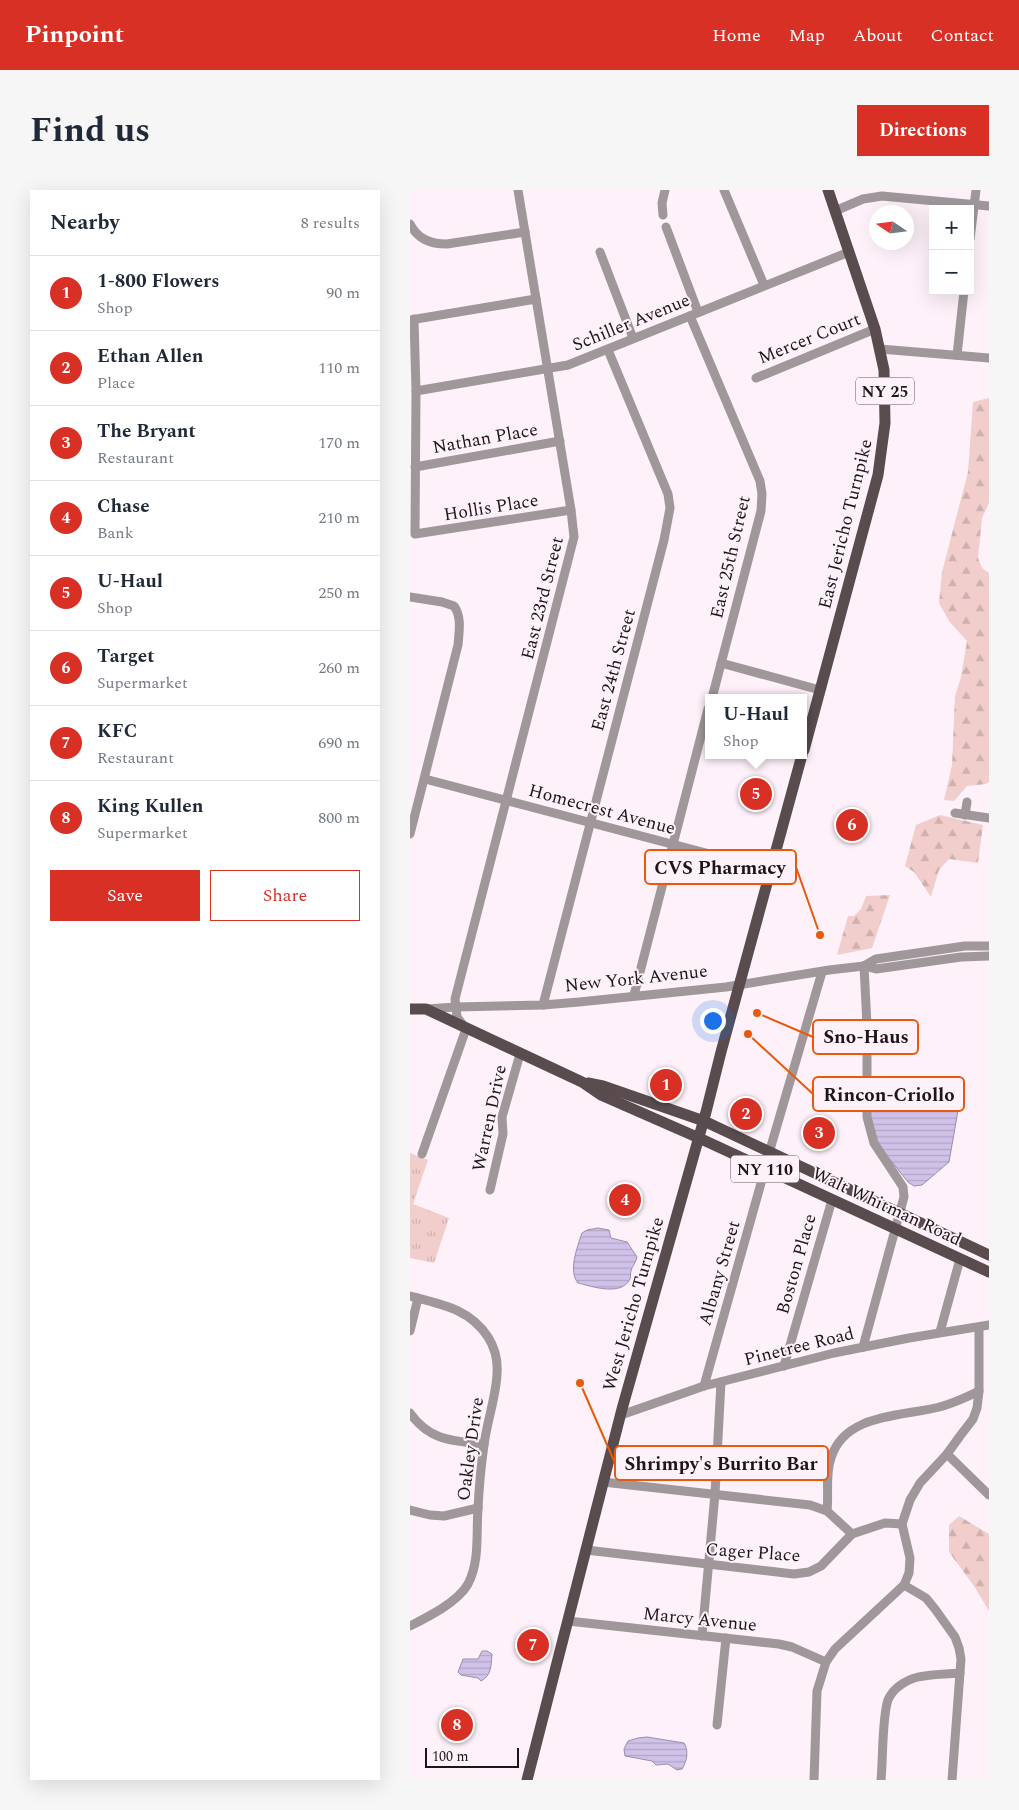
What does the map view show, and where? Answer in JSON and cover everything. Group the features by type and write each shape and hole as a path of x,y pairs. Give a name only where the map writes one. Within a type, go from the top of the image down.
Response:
{"main road":[{"name":"East Jericho Turnpike","path":"807,739 868,514 882,456 886,422 884,370 875,329 828,190"},
{"path":"739,984 801,759"},
{"name":"West Jericho Turnpike","path":"528,1780 603,1482 704,1122 739,984"},
{"name":"Walt Whitman Road","path":"426,1009 582,1082 601,1095 699,1138 989,1272"},
{"name":"New York Avenue","path":"410,1011 426,1009"},
{"name":"Walt Whitman Road","path":"410,1011 466,1029"},
{"name":"Walt Whitman Road","path":"582,1082 603,1086 704,1122 989,1254"}],"street":[{"name":"East 23rd Street","path":"456,1007 455,999 570,559 574,537 518,190"},
{"path":"663,215 662,203 665,190"},
{"path":"724,190 764,285"},
{"path":"974,205 976,190"},
{"path":"835,211 863,200 882,196 989,206"},
{"path":"410,224 423,239 436,244 524,232"},
{"name":"East 25th Street","path":"666,227 694,314 760,481 762,494 761,511 713,694"},
{"path":"600,252 632,338"},
{"name":"Schiller Avenue","path":"416,391 548,370 568,365 849,252"},
{"path":"957,355 964,295"},
{"path":"415,466 416,391 412,320 536,299"},
{"name":"Mercer Court","path":"756,378 875,329"},
{"path":"880,349 989,358"},
{"name":"East 24th Street","path":"543,1005 668,523 670,508 663,480 608,350"},
{"name":"Nathan Place","path":"415,466 560,441"},
{"name":"Hollis Place","path":"415,466 415,534 571,510"},
{"path":"410,598 442,602 454,606 459,615 458,645 410,834"},
{"path":"722,663 820,690"},
{"path":"634,996 705,721"},
{"name":"Homecrest Avenue","path":"425,779 770,870"},
{"path":"967,802 960,814 989,818"},
{"name":"New York Avenue","path":"426,1009 543,1005 634,996 739,984 864,966 876,960 965,946 989,946"},
{"name":"New York Avenue","path":"864,966 876,969 961,957 989,956"},
{"path":"863,1347 903,1202 903,1187 874,1143 867,1117 867,1025 864,966"},
{"path":"769,1152 822,972"},
{"path":"422,1154 466,1029 457,1017 456,1007"},
{"name":"Warren Drive","path":"490,1190 503,1134 502,1117 520,1054"},
{"name":"Albany Street","path":"704,1386 765,1169"},
{"name":"Boston Place","path":"784,1366 832,1200"},
{"path":"940,1332 960,1259"},
{"path":"410,1331 414,1297"},
{"name":"Oakley Drive","path":"410,1626 451,1601 467,1586 474,1572 484,1444 497,1373 493,1348 481,1327 454,1308 438,1302 414,1297"},
{"name":"Pinetree Road","path":"621,1415 704,1386 784,1366 863,1347 940,1332 989,1325"},
{"path":"814,1780 817,1691 826,1662 835,1649 904,1585 910,1558 902,1524 910,1500 920,1483 947,1454 973,1419 977,1408 979,1391 979,1327"},
{"path":"702,1636 715,1494 721,1382"},
{"path":"828,1511 830,1460 837,1445 850,1430 863,1422 943,1406 979,1391"},
{"path":"410,1413 428,1432 434,1435 446,1440 484,1444"},
{"path":"947,1454 989,1495"},
{"path":"603,1482 795,1502 828,1511 852,1534"},
{"path":"410,1510 444,1516 478,1508"},
{"name":"Cager Place","path":"586,1550 794,1574 808,1572 821,1566 852,1534 885,1523 902,1524"},
{"path":"904,1585 926,1598 955,1637 959,1648 961,1659 952,1780"},
{"name":"Marcy Avenue","path":"568,1621 792,1647 826,1662"},
{"path":"717,1725 726,1638"},
{"path":"882,1780 886,1711 889,1699 895,1689 905,1682 918,1677 960,1672"}],"green space":[{"path":"989,398 989,503 982,518 978,558 982,568 989,573 989,782 967,786 954,801 944,800 952,765 955,696 961,677 967,641 949,621 939,603 942,572 968,472 973,402"},
{"path":"940,815 983,825 978,863 949,859 939,870 931,897 914,872 905,866 916,825"},
{"path":"890,895 872,948 837,955 848,916 854,916 861,909 866,896"},
{"path":"410,1153 428,1160 413,1204 449,1218 434,1263 410,1258"},
{"path":"959,1516 989,1534 989,1611 974,1586 949,1552 949,1525"}],"shaded area":[{"path":"871,1085 960,1099 949,1162 922,1185 914,1186 908,1182 876,1142 870,1117"},
{"path":"598,1228 609,1230 611,1238 627,1242 637,1257 630,1279 620,1288 598,1288 578,1283 575,1278 574,1259 582,1233"},
{"path":"482,1651 492,1654 490,1669 485,1679 481,1681 478,1678 461,1675 458,1672 463,1659 478,1659"},
{"path":"647,1737 684,1743 687,1756 682,1769 677,1770 668,1764 656,1765 652,1761 625,1756 624,1749 628,1741"}],"place":[{"name":"U-Haul","path":"756,794"},
{"name":"Target","path":"852,825"},
{"name":"CVS Pharmacy","path":"820,935"},
{"name":"Sno-Haus","path":"757,1013"},
{"name":"Rincon-Criollo","path":"748,1034"},
{"name":"1-800 Flowers","path":"666,1085"},
{"name":"Ethan Allen","path":"746,1114"},
{"name":"The Bryant","path":"819,1133"},
{"name":"Chase","path":"625,1200"},
{"name":"Shrimpy's Burrito Bar","path":"580,1383"},
{"name":"KFC","path":"533,1645"},
{"name":"King Kullen","path":"457,1725"}]}
